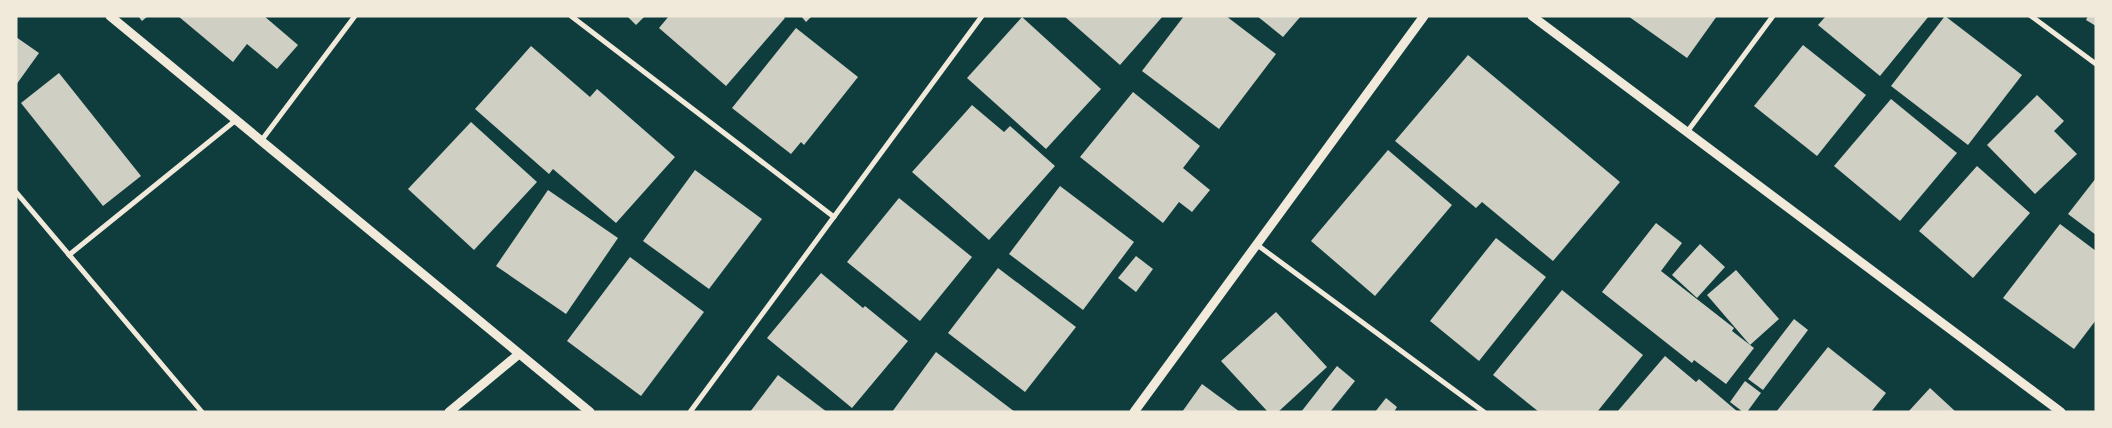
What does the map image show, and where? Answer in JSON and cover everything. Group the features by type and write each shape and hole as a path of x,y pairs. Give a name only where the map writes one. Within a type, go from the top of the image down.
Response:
{"street":[{"path":"110,16 590,412"},
{"path":"261,141 355,16"},
{"path":"570,16 834,217"},
{"path":"690,412 982,16"},
{"path":"1134,412 1424,16"},
{"path":"1532,16 2061,412"},
{"path":"1687,132 1773,16"},
{"path":"2032,16 2096,64"},
{"path":"69,255 236,120"},
{"path":"16,192 202,412"},
{"path":"1256,244 1484,412"},
{"path":"450,412 518,354"}],"building":[{"path":"138,16 148,16 142,21"},
{"path":"178,16 264,16 298,45 277,69 247,44 233,62"},
{"path":"627,16 645,16 636,25"},
{"path":"669,16 783,16 785,18 726,86 659,28"},
{"path":"801,16 812,16 806,22"},
{"path":"1064,16 1163,16 1120,65"},
{"path":"1184,16 1226,16 1276,54 1219,129 1142,71"},
{"path":"1257,16 1301,16 1283,37"},
{"path":"1628,16 1717,16 1687,58"},
{"path":"1826,16 1929,16 1880,76 1818,25"},
{"path":"1945,16 2022,75 1968,145 1891,86"},
{"path":"2088,16 2096,16 2096,26 2086,20"},
{"path":"1022,17 1101,89 1046,149 967,78"},
{"path":"796,28 858,77 804,145 801,142 791,154 732,108"},
{"path":"16,37 39,53 16,85"},
{"path":"1803,45 1866,95 1817,156 1754,106"},
{"path":"531,46 590,97 597,89 675,157 616,223 553,169 549,174 475,109"},
{"path":"1468,55 1620,182 1553,261 1482,202 1476,208 1395,141"},
{"path":"59,73 141,176 103,206 21,103"},
{"path":"1133,92 1200,146 1183,168 1210,190 1192,212 1179,202 1163,223 1080,157"},
{"path":"2037,95 2064,121 2054,131 2077,154 2035,194 1987,145"},
{"path":"1891,99 1957,153 1900,221 1834,166"},
{"path":"972,105 1004,132 1010,126 1055,166 989,240 912,172"},
{"path":"471,122 537,182 474,250 408,189"},
{"path":"1388,150 1452,205 1375,296 1311,241"},
{"path":"1977,166 2030,213 1973,278 1919,231"},
{"path":"695,170 762,219 709,289 643,241"},
{"path":"2096,178 2096,235 2068,214"},
{"path":"1060,186 1134,242 1083,310 1009,254"},
{"path":"548,190 618,238 566,314 496,266"},
{"path":"899,198 972,257 920,321 847,262"},
{"path":"1656,223 1682,243 1661,271 1734,328 1732,331 1754,348 1726,384 1694,360 1692,363 1602,292"},
{"path":"2060,224 2096,251 2096,320 2074,349 2003,298"},
{"path":"1496,238 1546,277 1479,361 1430,321"},
{"path":"1700,244 1725,267 1697,298 1672,275"},
{"path":"1136,256 1153,269 1136,292 1118,278"},
{"path":"630,257 704,312 641,396 567,341"},
{"path":"998,268 1076,327 1025,392 948,333"},
{"path":"1736,270 1779,319 1750,345 1707,295"},
{"path":"821,273 863,308 865,306 908,341 852,408 767,338"},
{"path":"1562,290 1643,355 1597,412 1539,412 1493,375"},
{"path":"1276,312 1327,367 1278,412 1268,412 1221,361"},
{"path":"1794,319 1808,330 1763,390 1748,379"},
{"path":"1828,347 1886,393 1871,412 1776,412"},
{"path":"936,352 1015,412 892,412"},
{"path":"1665,356 1696,382 1699,379 1738,412 1617,412"},
{"path":"1337,366 1355,381 1330,412 1301,412"},
{"path":"778,375 827,412 750,412"},
{"path":"1745,381 1761,393 1747,412 1743,412 1730,402"},
{"path":"1202,384 1240,412 1182,412"},
{"path":"1930,388 1956,412 1908,412"},
{"path":"1386,398 1397,407 1394,412 1375,412"}]}
